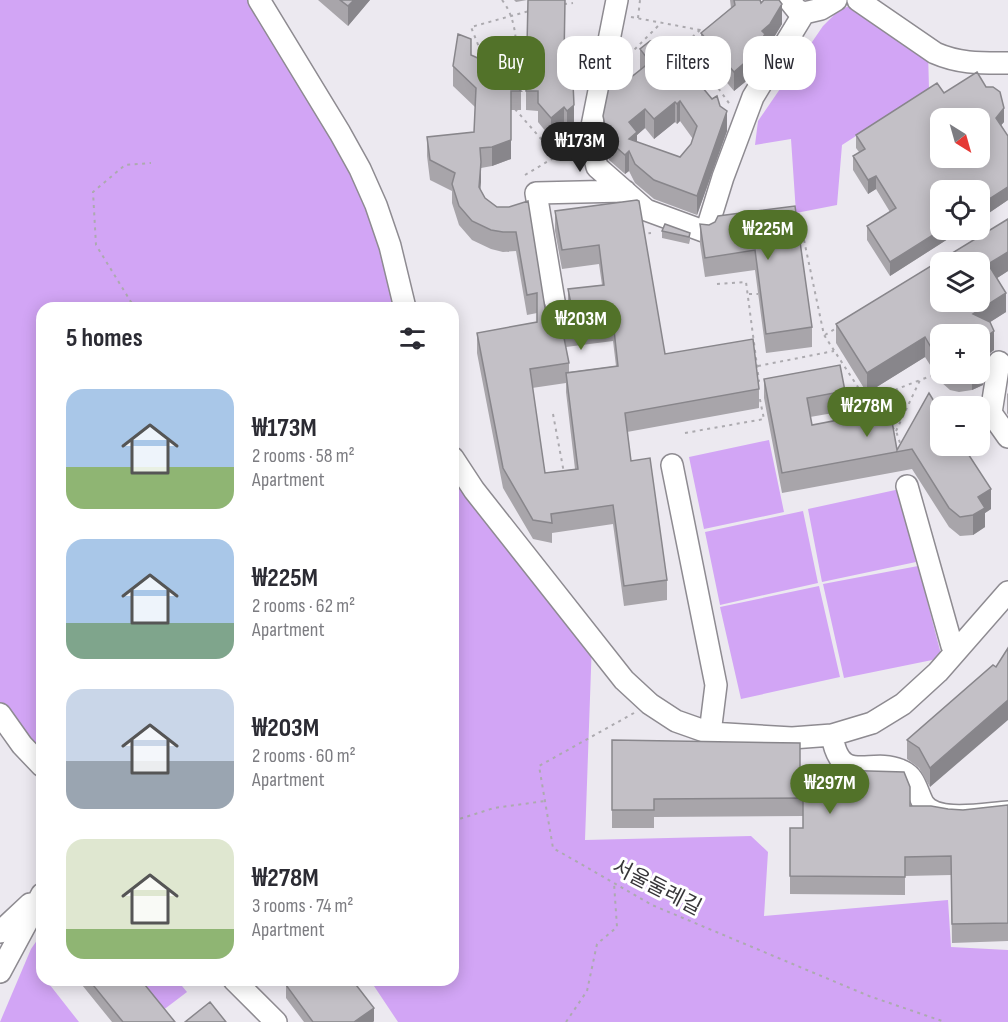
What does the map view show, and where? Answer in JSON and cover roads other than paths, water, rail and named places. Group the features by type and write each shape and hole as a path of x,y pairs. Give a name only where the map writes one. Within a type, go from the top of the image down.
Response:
{"street":[{"path":"259,0 360,169 387,236 404,302"},
{"path":"616,6 590,136 597,167 646,210 706,232 748,109 796,7 821,9 836,0"},
{"path":"858,0 935,53 949,59 965,63 1008,63"},
{"path":"558,325 536,193 625,191"},
{"path":"999,362 991,413 1008,437"},
{"path":"672,465 716,685 710,733"},
{"path":"459,467 474,490 624,680 650,704 676,721 710,733 792,738 832,735 872,723 903,704 938,672 1008,592"},
{"path":"907,486 952,646"},
{"path":"0,714 22,745 36,760"},
{"path":"832,735 840,760 849,766 898,768 909,774 928,809 940,814 955,816 1008,812"},
{"path":"0,932 36,899"},
{"path":"0,972 36,905"},
{"path":"240,986 276,1022"}]}
